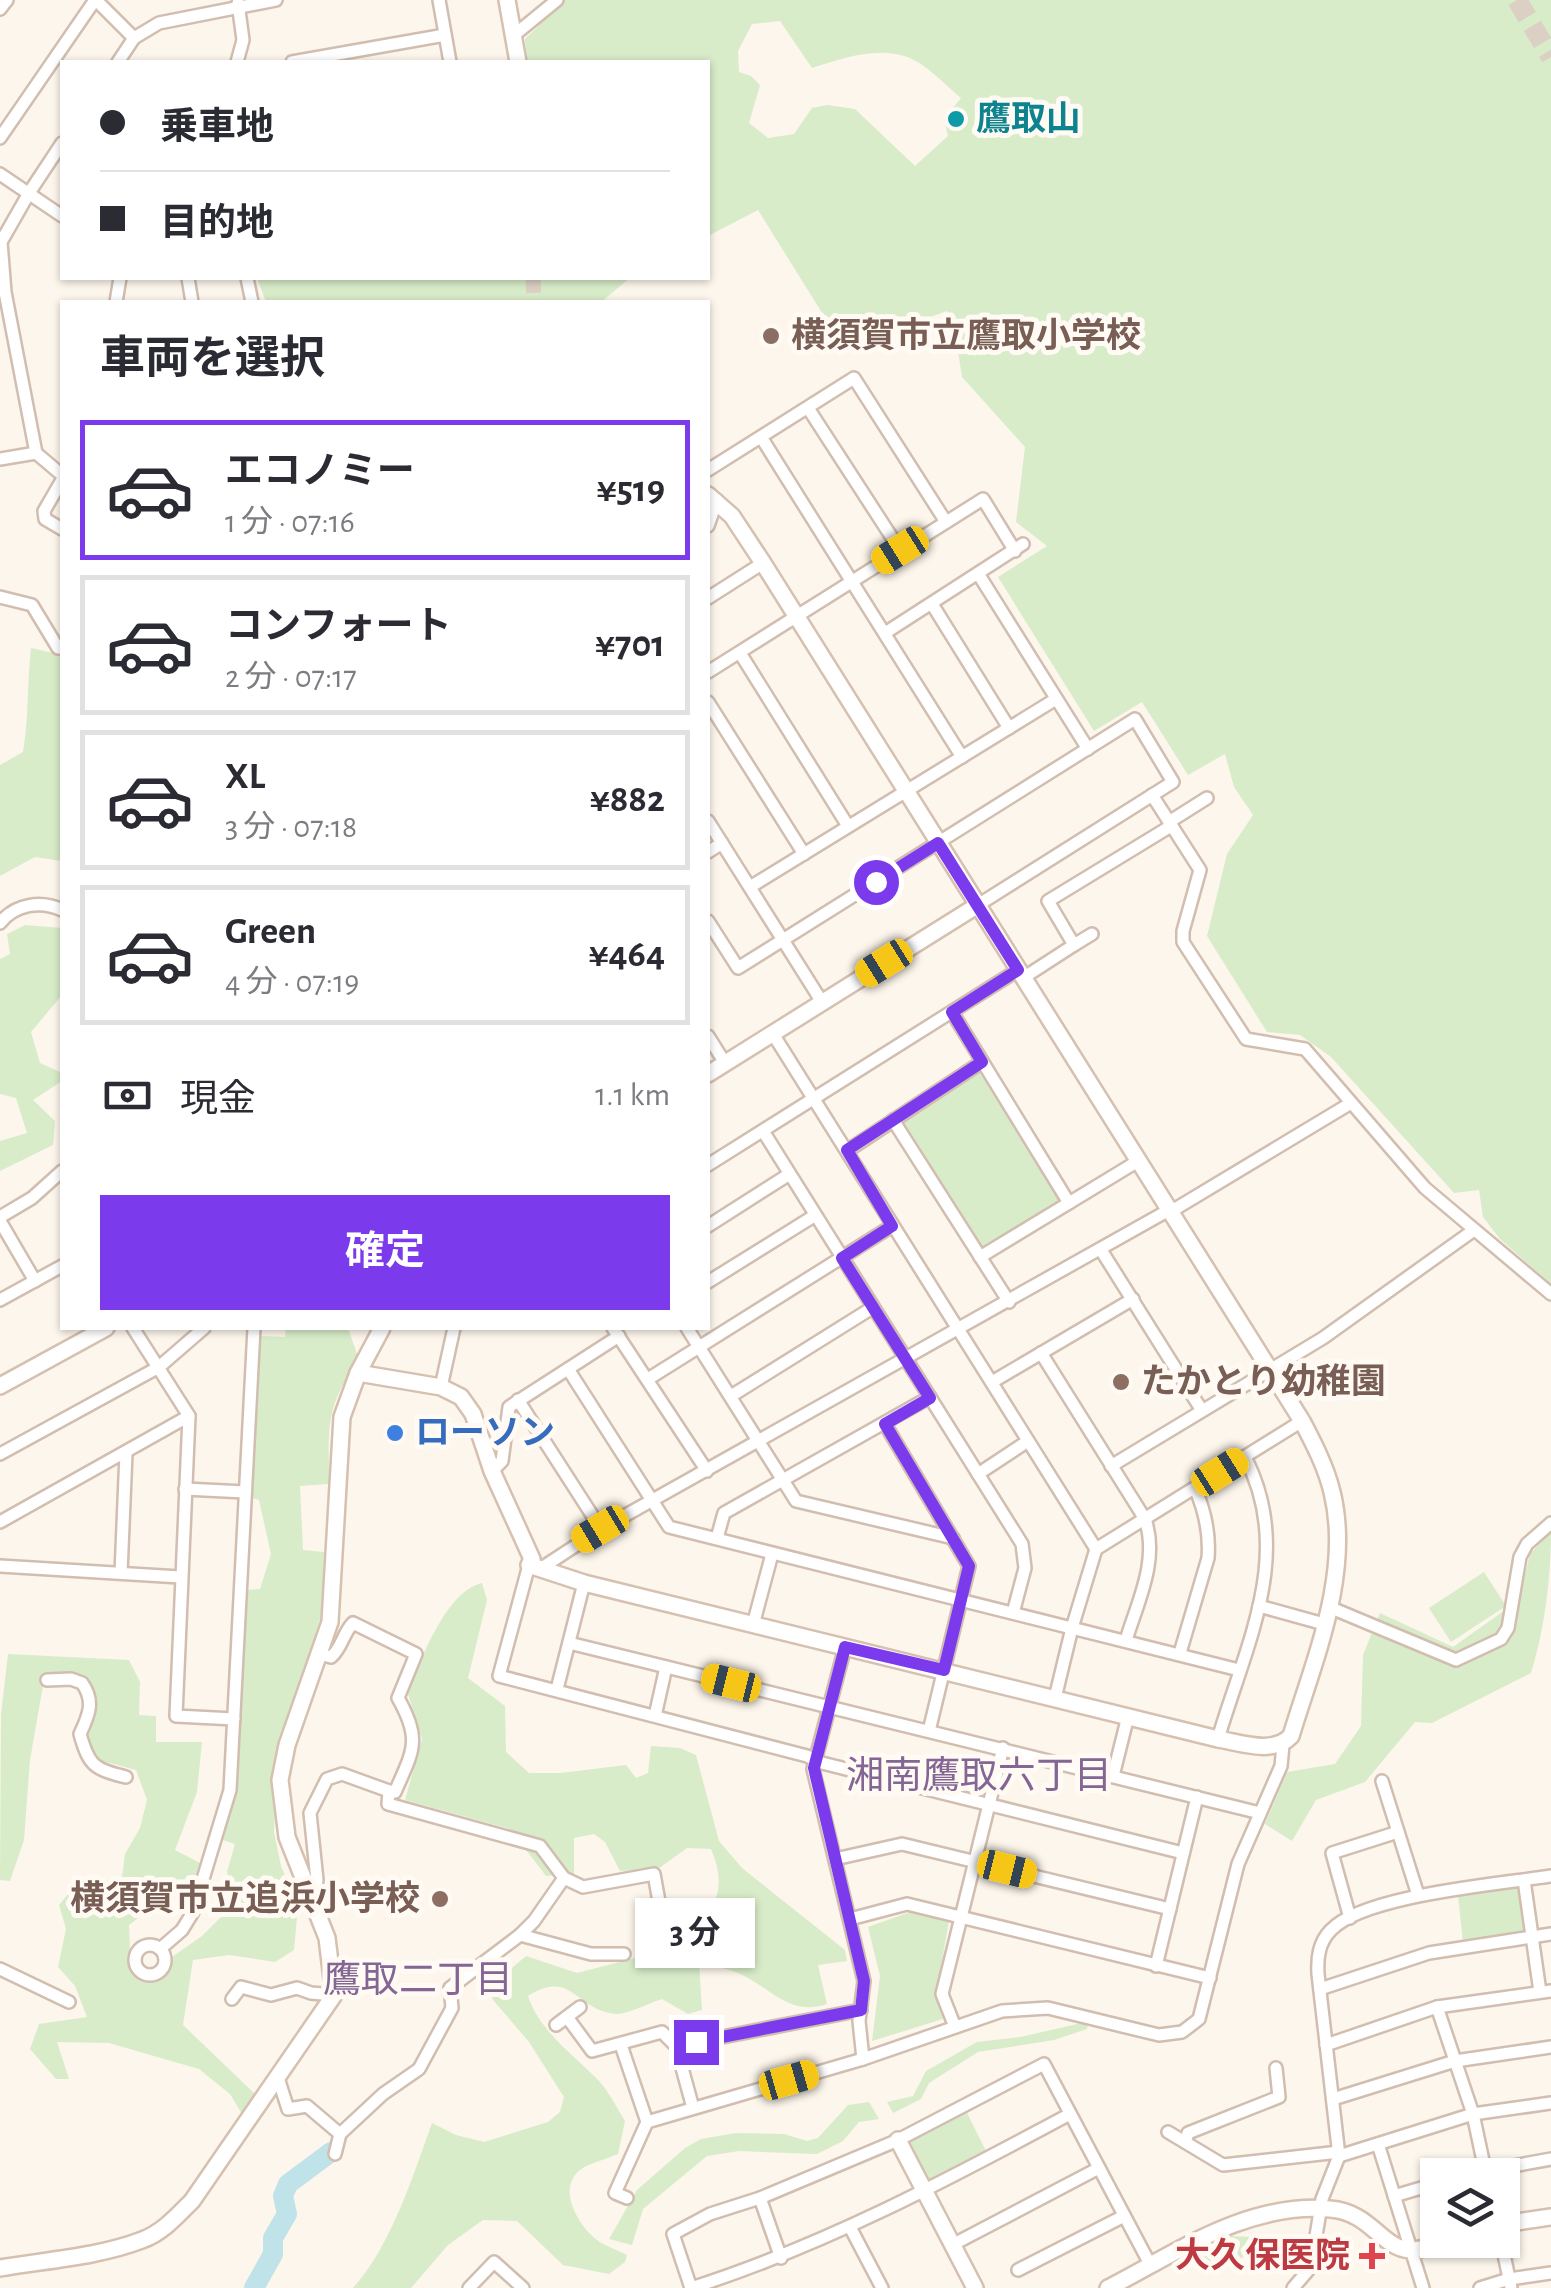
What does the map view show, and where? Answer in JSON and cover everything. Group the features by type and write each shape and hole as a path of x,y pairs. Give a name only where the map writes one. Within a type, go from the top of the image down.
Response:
{"street":[{"path":"0,9 7,0"},
{"path":"0,138 95,0 134,38"},
{"path":"119,60 134,38 159,23 238,3 276,0"},
{"path":"439,0 450,60"},
{"path":"507,0 518,60"},
{"path":"513,36 556,0"},
{"path":"238,3 243,40 238,60"},
{"path":"304,60 446,36"},
{"path":"60,147 1,242 3,293 36,453 60,476"},
{"path":"0,174 60,215"},
{"path":"710,469 854,378 946,522"},
{"path":"808,408 900,550"},
{"path":"761,436 962,757"},
{"path":"0,459 36,453"},
{"path":"60,482 44,510 45,519 60,528"},
{"path":"648,2122 863,2059 1002,2011 1048,2008 1159,2035 1172,2035 1198,2019 1238,1864 1281,1766 1283,1745 1291,1736 1329,1607 1338,1546 1333,1496 1302,1420 763,563 732,516 712,497"},
{"path":"710,667 740,653 983,498 1019,548 885,633"},
{"path":"710,597 763,563"},
{"path":"979,575 1088,749"},
{"path":"0,598 32,604 60,648"},
{"path":"932,604 1009,728"},
{"path":"740,653 848,826"},
{"path":"750,888 1056,698"},
{"path":"710,705 804,854"},
{"path":"710,924 738,968 1135,719 1173,782 710,1073"},
{"path":"1152,795 1200,870 1183,942 1246,1039 1304,1050 1425,1188 1551,1294"},
{"path":"1074,945 1048,901 1207,798"},
{"path":"710,824 822,1002"},
{"path":"710,851 722,843"},
{"path":"0,923 9,912 29,905 60,908"},
{"path":"710,1164 952,1012 1092,934"},
{"path":"952,1012 1069,1203"},
{"path":"773,1034 1096,1549"},
{"path":"710,1039 725,1064"},
{"path":"847,1150 982,1062"},
{"path":"534,1567 1101,1250 1351,1104"},
{"path":"893,1120 1009,1302"},
{"path":"763,1131 1022,1544 1025,1568 1014,1613"},
{"path":"980,1257 1138,1161"},
{"path":"35,1281 0,1219 60,1173"},
{"path":"710,1225 788,1175"},
{"path":"710,1281 814,1216"},
{"path":"648,1379 892,1226"},
{"path":"1111,1466 1323,1338 1474,1230"},
{"path":"1101,1250 1201,1409"},
{"path":"0,1300 60,1267"},
{"path":"992,1382 1132,1299"},
{"path":"731,1396 872,1308"},
{"path":"0,1386 102,1330"},
{"path":"134,1330 189,1416 176,1716 234,1719"},
{"path":"0,1454 160,1366 202,1330"},
{"path":"160,1950 182,1930 193,1912 230,1790 254,1330"},
{"path":"0,2268 109,2249 160,2231 192,2201 334,1995 327,1938 287,1837 280,1780 330,1622 342,1417 358,1373 381,1330"},
{"path":"441,1386 454,1330"},
{"path":"688,1330 796,1501 953,1538"},
{"path":"492,1471 502,1461 509,1407 616,1332 707,1471"},
{"path":"1040,1353 1145,1518 1151,1536 1150,1562 1126,1640"},
{"path":"568,1369 669,1526 1239,1670"},
{"path":"358,1373 441,1386 460,1397 473,1414 492,1471 534,1567 499,1676 1183,1853"},
{"path":"717,1538 724,1513 930,1398"},
{"path":"518,1400 600,1529"},
{"path":"0,1522 189,1416"},
{"path":"1055,1698 1096,1549 1302,1420"},
{"path":"885,1424 969,1566 929,1732"},
{"path":"978,1474 1028,1441"},
{"path":"120,1573 126,1453"},
{"path":"1218,1739 1266,1580 1269,1539 1264,1502 1244,1457"},
{"path":"1180,1653 1210,1542 1204,1508 1195,1488"},
{"path":"185,1489 246,1492"},
{"path":"1329,1607 1456,1660 1500,1639 1508,1628 1520,1557 1527,1544 1551,1523"},
{"path":"753,1625 772,1554"},
{"path":"0,1566 180,1576"},
{"path":"534,1567 584,1583 1218,1739 1272,1747 1283,1745"},
{"path":"557,1689 584,1583"},
{"path":"1259,1606 1324,1624"},
{"path":"312,1900 316,1880 310,1813 328,1779 342,1774 396,1792 413,1752 414,1728 398,1698 416,1654 353,1623 337,1652 331,1657 319,1654"},
{"path":"570,1644 1260,1814"},
{"path":"845,1647 814,1768 864,1981 863,2059"},
{"path":"655,1716 666,1667"},
{"path":"47,1680 82,1682 90,1704 90,1715 80,1734 85,1751 102,1771 126,1777"},
{"path":"1113,1776 1128,1716"},
{"path":"954,2027 942,1994 1003,1748"},
{"path":"1382,1781 1418,1895"},
{"path":"389,1792 388,1804 540,1846 564,1878 583,1887 654,1874 662,1918 683,1915 708,1930"},
{"path":"1156,1966 1197,1797"},
{"path":"1350,1918 1332,1852 1398,1832"},
{"path":"835,1858 902,1844 1170,1909"},
{"path":"1292,2288 1311,2267 1320,2209 1339,2154 1318,1965 1321,1944 1330,1931 1350,1918 1418,1895 1551,1876"},
{"path":"335,2154 340,2134 382,2094 416,2074 452,2008 450,1988 534,1922 564,1878"},
{"path":"1326,2044 1437,2007 1546,1991 1532,1937 1524,1880"},
{"path":"850,1918 908,1904 1210,1978"},
{"path":"1320,1988 1429,1953 1551,1934"},
{"path":"520,1935 591,1954 624,1954"},
{"path":"0,1969 69,2002"},
{"path":"232,2000 241,1987 271,1995 298,1988 334,1995"},
{"path":"580,2007 562,2021 592,2051 662,2032 676,2046 693,2108"},
{"path":"1437,2007 1473,2114 1483,2158"},
{"path":"676,2046 861,2010"},
{"path":"621,2045 648,2122 615,2193 627,2198"},
{"path":"1333,2099 1456,2061 1551,2047"},
{"path":"1070,2114 850,2227 730,2282 691,2288 672,2234 710,2214 760,2198 898,2140 1044,2064 1151,2266"},
{"path":"1185,2142 1188,2133 1280,2097 1276,2068"},
{"path":"278,2078 288,2109 306,2106 340,2134"},
{"path":"1168,2132 1222,2165 1339,2154 1473,2114 1551,2103"},
{"path":"898,2140 975,2288"},
{"path":"1378,2144 1423,2288"},
{"path":"1520,2165 1551,2159"},
{"path":"952,2245 1099,2168"},
{"path":"1394,2196 1420,2188"},
{"path":"760,2198 781,2258"},
{"path":"1108,2288 1248,2217 1320,2209 1352,2214 1372,2225 1387,2241 1411,2250 1420,2248"},
{"path":"1018,2270 1124,2216"},
{"path":"1520,2221 1551,2217"},
{"path":"850,2227 882,2288"},
{"path":"1505,2258 1510,2283"},
{"path":"470,2288 494,2262 524,2288"},
{"path":"1480,2288 1551,2273"}],"green space":[{"path":"565,0 1551,0 1551,1284 1500,1239 1483,1217 1479,1190 1454,1193 1331,1057 1300,1035 1267,1032 1207,936 1227,854 1253,815 1234,787 1225,754 1188,775 1142,702 1094,731 998,577 1047,546 1016,522 1025,447 962,377 954,326 947,311 844,348 758,210 710,235 710,60 527,60 525,39","holes":["780,21 812,68 846,58 892,54 927,68 961,98 944,119 948,136 915,166 855,109 827,105 812,108 794,134 768,138 749,123 760,85 739,72 738,51 752,24"]},
{"path":"258,280 628,280 603,300 265,300"},
{"path":"31,648 60,655 60,861 35,857 0,876 0,765 23,752"},
{"path":"25,925 60,928 60,997 31,1032 40,1063 60,1072 60,1082 33,1100 55,1121 53,1145 0,1171 0,1141 27,1133 16,1098 0,1094 0,959 10,954 7,934"},
{"path":"978,1070 1061,1200 981,1252 902,1122"},
{"path":"286,1330 349,1330 359,1360 334,1406 329,1484 300,1486 303,1550 324,1552 322,1613 278,1753 274,1832 281,1866 298,1906 294,1950 275,1962 229,1955 193,1960 183,2025 258,2097 244,2117 230,2094 199,2069 109,2043 57,2042 69,2079 56,2079 30,2049 39,2024 87,2017 75,1986 58,1967 66,1929 59,1905 74,1887 122,1877 125,1854 140,1828 147,1800 136,1770 95,1759 86,1731 98,1707 80,1676 45,1674 30,1760 24,1840 10,1881 0,1880 1,1715 8,1654 129,1660 140,1682 139,1715 156,1716 156,1742 202,1742 197,1792 175,1850 200,1863 187,1899 165,1898 129,1925 131,1972 147,1982 164,1978 172,1957 202,1936 236,1902 227,1872 235,1844 223,1840 236,1794 247,1590 260,1589 271,1554 259,1500 252,1498 260,1336 285,1337"},
{"path":"1551,1531 1546,1602 1531,1673 1432,1723 1415,1722 1365,1782 1316,1800 1292,1841 1265,1824 1287,1772 1335,1764 1361,1726 1363,1655 1380,1613 1453,1647 1519,1600 1530,1554"},
{"path":"1484,1572 1506,1606 1451,1642 1429,1608"},
{"path":"482,1583 487,1600 468,1678 505,1706 506,1752 529,1773 626,1765 636,1778 648,1773 651,1746 680,1748 696,1755 719,1841 742,1868 845,1950 847,1961 818,1965 827,2004 815,2007 793,2005 741,1974 699,1961 702,2010 688,2014 662,1999 616,2014 592,2006 565,1989 543,1989 528,1996 540,2021 599,2081 625,2121 618,2154 580,2170 573,2178 570,2197 583,2226 600,2242 627,2255 625,2262 609,2274 563,2265 517,2221 483,2220 448,2245 411,2288 353,2288 390,2231 432,2123 456,2135 484,2142 548,2122 560,2112 564,2097 488,1988 526,1956 577,1973 639,1957 673,1926 692,1928 709,1911 718,1892 718,1872 711,1849 687,1848 658,1869 620,1871 605,1842 594,1834 574,1838 574,1874 546,1876 510,1829 405,1800 422,1739 407,1691 446,1612 469,1589"},
{"path":"1522,1885 1530,1933 1463,1943 1458,1895"},
{"path":"913,1911 949,1921 936,1994 943,2019 872,2041 880,1976 868,1927"},
{"path":"1088,2024 1087,2029 1054,2040 978,2052 929,2083 921,2099 893,2113 887,2102 913,2096 926,2071 977,2042"},
{"path":"869,2102 879,2119 859,2122 843,2141 817,2154 739,2151 707,2156 643,2209 632,2245 609,2239 637,2190 701,2139 736,2133 784,2134 807,2141 818,2138 848,2105"},
{"path":"966,2111 986,2151 928,2181 908,2141"},
{"path":"1231,2236 1253,2237 1250,2253 1214,2274 1201,2252"}],"waterway":[{"path":"254,2288 273,2254 273,2238 287,2214 283,2196 288,2184 331,2152"}],"tunnel":[{"path":"1517,0 1551,57"},
{"path":"533,280 534,300"}],"place":[{"name":"鷹取山","path":"956,119"},
{"name":"横須賀市立鷹取小学校","path":"771,336"},
{"name":"たかとり幼稚園","path":"1121,1382"},
{"name":"ローソン","path":"395,1433"},
{"name":"横須賀市立追浜小学校","path":"440,1899"},
{"name":"大久保医院","path":"1372,2256"}],"district":[{"name":"湘南鷹取六丁目","path":"979,1777"},
{"name":"鷹取二丁目","path":"418,1981"}],"route":[{"path":"696,2042 861,2010 864,1981 814,1768 845,1647 944,1670 969,1566 885,1424 930,1398 842,1258 892,1226 847,1150 982,1062 952,1012 1018,970 938,843 876,882"}]}
